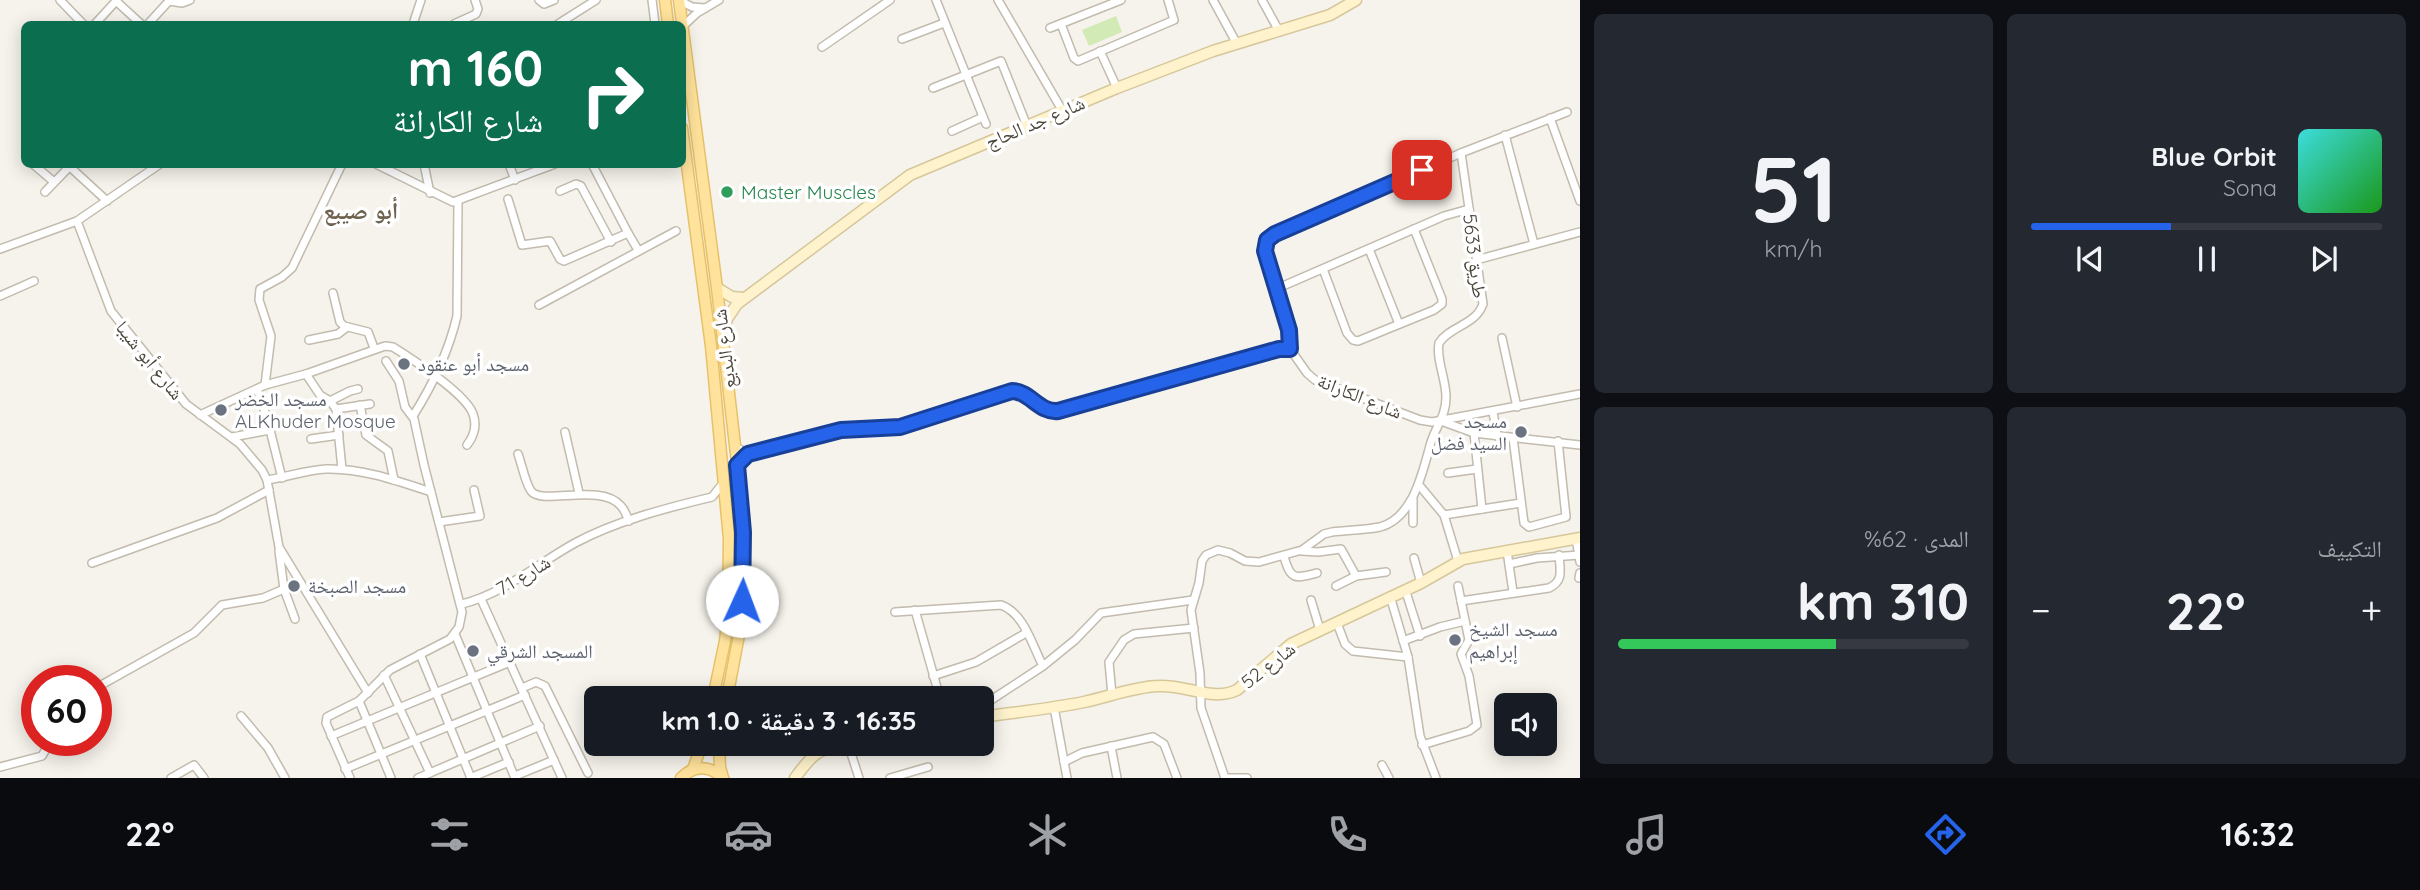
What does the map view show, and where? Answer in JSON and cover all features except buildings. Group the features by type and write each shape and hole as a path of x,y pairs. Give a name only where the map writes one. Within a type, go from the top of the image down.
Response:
{"main road":[{"path":"665,0 668,21"},
{"name":"شارع البديع","path":"679,0 682,21"},
{"name":"شارع البديع","path":"686,49 717,288 743,532 739,635 729,686"},
{"name":"شارع البديع","path":"686,154 703,280 727,507 730,565 728,614 715,686"},
{"path":"681,778 693,769 698,756"},
{"path":"719,756 723,778"},
{"path":"693,769 710,768 723,778"}],"street":[{"path":"151,21 168,1 182,3 190,0"},
{"path":"414,21 421,0"},
{"path":"461,21 476,14 478,9 475,0"},
{"path":"539,0 544,4 554,0"},
{"path":"562,21 584,3 596,0"},
{"path":"652,0 655,21"},
{"path":"679,0 692,7 706,8"},
{"path":"686,24 719,0"},
{"path":"936,0 984,121 952,131"},
{"path":"998,0 1062,110"},
{"path":"1050,28 1121,0"},
{"path":"1061,24 1075,61 1174,20 1168,0"},
{"path":"1213,0 1237,44"},
{"path":"1262,0 1279,31"},
{"path":"61,1 80,21"},
{"path":"98,21 117,1 138,21"},
{"path":"822,47 886,1"},
{"name":"شارع جد الحاج","path":"722,336 731,311 744,298 903,179 1117,88 1213,51 1330,15 1354,1"},
{"path":"902,40 944,23"},
{"path":"1100,51 1117,88"},
{"path":"933,88 1001,61 1027,126"},
{"path":"735,447 752,451 841,430 900,427 1012,391 1020,392 1046,410 1058,411 1279,349 1290,349 1289,330 1265,251 1270,237 1461,153 1567,112"},
{"path":"1550,118 1580,201"},
{"path":"1505,135 1534,244"},
{"name":"طريق 5633","path":"1441,421 1446,411 1446,396 1439,343 1445,336 1471,320 1483,304 1461,153"},
{"path":"38,168 54,182"},
{"path":"45,192 67,168"},
{"path":"73,168 107,201"},
{"path":"144,168 149,172"},
{"path":"0,249 77,221 154,168"},
{"path":"282,478 261,387 271,336 259,300 260,289 292,268 340,168"},
{"path":"383,168 449,202 458,202 545,168"},
{"path":"425,168 430,193"},
{"path":"510,168 515,180"},
{"path":"595,168 638,250"},
{"path":"560,191 576,184 581,186 611,242"},
{"path":"508,199 522,245 550,241 560,259 564,261 628,233"},
{"path":"413,416 435,376 457,316 458,202"},
{"path":"1276,289 1444,216 1469,209"},
{"name":"شارع أبو شيبا","path":"77,221 111,311 186,404 250,454 267,481"},
{"path":"1323,270 1344,326 1353,340 1358,341 1438,308 1442,299 1414,229"},
{"path":"539,305 676,231"},
{"path":"1476,260 1580,232"},
{"path":"1369,249 1399,324"},
{"path":"0,296 34,281"},
{"path":"717,288 727,295 744,298"},
{"path":"332,293 340,322 347,327 368,332 374,348"},
{"path":"309,340 338,334 347,327"},
{"path":"1502,338 1517,407"},
{"path":"200,415 261,387 385,346 393,347 435,376 464,401 474,414 473,437 467,445"},
{"name":"شارع الكارانة","path":"1290,349 1315,380 1420,420 1441,421 1474,433 1580,445"},
{"path":"349,778 326,723 327,718 359,701 384,675 455,635 461,620 462,604 413,416 405,407 399,381 386,361"},
{"path":"306,374 320,395 336,409 342,469"},
{"path":"330,401 358,390"},
{"path":"1302,551 1324,534 1382,526 1398,517 1413,498 1419,485 1434,432 1441,421 1580,394"},
{"path":"336,409 370,404"},
{"path":"360,405 366,435 388,451 394,480"},
{"path":"1493,412 1497,436"},
{"path":"232,438 270,430"},
{"path":"565,432 579,494"},
{"path":"1474,433 1482,509"},
{"path":"312,439 339,435"},
{"path":"1513,438 1524,523 1528,527 1566,517 1558,441"},
{"path":"737,465 752,451"},
{"path":"518,454 531,491 536,495 543,498 579,494 616,502 621,505 629,521"},
{"path":"296,619 284,589 267,481 322,469 342,469 394,480 431,492"},
{"path":"1448,473 1477,469"},
{"path":"724,481 712,497 718,498 727,507"},
{"path":"1419,485 1444,515 1458,561"},
{"path":"92,563 216,518 269,490"},
{"path":"439,522 480,516 474,490"},
{"name":"شارع 71","path":"462,604 481,599 505,587 594,534 712,497"},
{"path":"1413,498 1413,523"},
{"path":"1444,515 1521,503"},
{"path":"1578,538 1580,562"},
{"name":"شارع 52","path":"994,715 1054,707 1154,686 1184,687 1222,695 1237,690 1281,651 1421,583 1458,561 1578,538"},
{"path":"279,547 368,693"},
{"path":"1247,778 1225,778 1203,716 1191,611 1202,561 1211,552 1224,551 1252,562 1302,551 1341,548 1356,576"},
{"path":"1507,551 1513,592"},
{"path":"1509,564 1559,555 1580,555"},
{"path":"1461,601 1556,585 1560,579 1559,555"},
{"path":"1284,557 1293,576 1298,578 1317,573"},
{"path":"1414,558 1421,583"},
{"path":"1336,586 1356,576 1386,572"},
{"path":"1422,746 1469,731 1477,725 1469,676 1461,654 1469,644 1458,586"},
{"path":"112,679 194,634 222,605 238,600 262,598 284,589"},
{"path":"1405,589 1420,636"},
{"path":"1390,596 1408,657 1422,746 1436,778"},
{"path":"481,599 562,778"},
{"path":"994,698 1043,666 1075,640 1101,613 1194,600"},
{"path":"1311,600 1320,630"},
{"path":"895,612 1001,605 1015,613 1043,666"},
{"path":"915,610 936,686"},
{"path":"1404,641 1465,621"},
{"path":"1337,623 1345,644 1353,651 1408,657"},
{"path":"1112,695 1109,662 1127,638 1134,634 1194,628"},
{"path":"933,676 976,662 1026,633"},
{"path":"455,635 515,777 554,760"},
{"path":"420,654 471,778 509,762"},
{"path":"331,736 510,662"},
{"path":"384,675 430,773"},
{"path":"345,769 488,710 536,682 545,686 588,773"},
{"path":"359,701 391,778"},
{"path":"1054,707 1067,778"},
{"path":"241,716 268,748 285,778"},
{"path":"418,778 540,726"},
{"path":"1064,762 1082,753 1153,737 1164,744 1177,778"},
{"path":"1111,746 1117,778"},
{"path":"0,767 43,756"},
{"path":"795,778 812,756"},
{"path":"851,756 859,778"},
{"path":"171,778 194,765 204,778"},
{"path":"1382,765 1389,778"},
{"path":"890,778 910,775 928,767"}],"green space":[{"path":"1116,16 1122,32 1089,46 1082,30"}],"place":[{"name":"Master Muscles","path":"727,192"},
{"name":"مسجد أبو عنقود","path":"404,364"},
{"name":"مسجد الخضر ALKhuder Mosque","path":"221,410"},
{"name":"مسجد السيد فضل","path":"1521,432"},
{"name":"مسجد الصبخة","path":"294,586"},
{"name":"مسجد الشيخ إبراهيم","path":"1455,640"},
{"name":"المسجد الشرقي","path":"473,651"}],"district":[{"name":"أبو صيبع","path":"361,211"}],"route":[{"path":"742,601 743,532 737,465 752,451 841,430 900,427 1008,391 1016,390 1046,410 1058,411 1279,349 1290,349 1289,330 1265,251 1267,240 1275,234 1422,170"}]}
